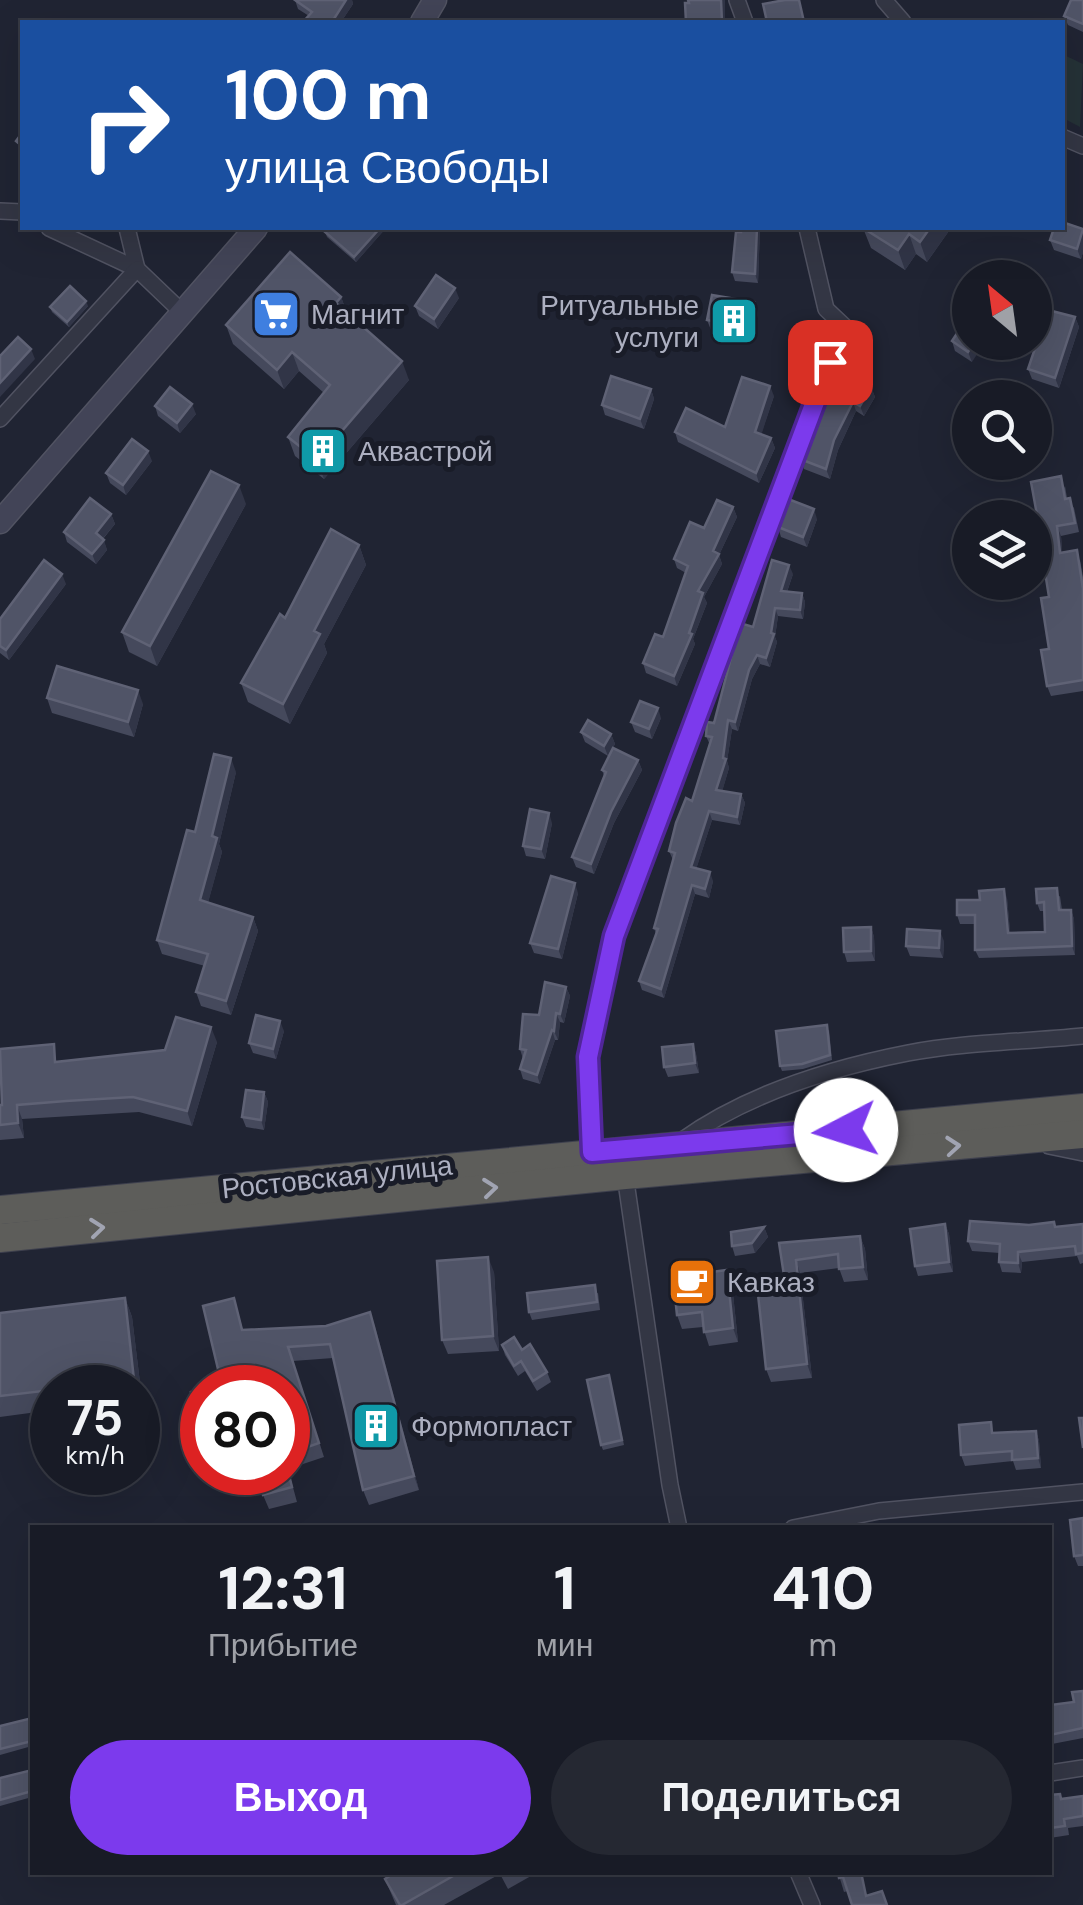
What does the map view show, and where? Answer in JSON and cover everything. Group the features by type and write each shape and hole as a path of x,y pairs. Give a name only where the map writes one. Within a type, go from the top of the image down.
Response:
{"highway":[{"name":"Ростовская улица","path":"0,1210 1083,1108"},
{"name":"Ростовская улица","path":"0,1238 1083,1134"}],"main road":[{"path":"0,522 254,230"}],"street":[{"path":"884,0 901,20"},
{"path":"53,230 137,269 183,313"},
{"path":"127,230 137,269"},
{"path":"592,1152 588,1057 614,936 844,326 826,309 807,230"},
{"path":"0,419 137,269"},
{"name":"Ростовская улица","path":"674,1145 700,1126 764,1096 856,1066 910,1052 1083,1036"},
{"path":"1020,1140 1083,1154"},
{"path":"625,1175 670,1485 679,1525"},
{"path":"808,1525 879,1511 1083,1492"},
{"path":"1052,1773 1083,1768"},
{"path":"799,1875 812,1905"}],"shaded area":[{"path":"1065,55 1083,64 1080,127 1065,119"}],"building":[{"path":"295,0 346,0 333,20 305,20 312,12"},
{"path":"688,0 721,0 722,20 686,20 685,3"},
{"path":"799,0 804,20 767,20 763,4"},
{"path":"1071,0 1083,0 1083,24 1064,16"},
{"path":"1065,223 1083,229 1077,249 1050,240 1053,230 1065,230"},
{"path":"327,230 378,230 354,257"},
{"path":"757,230 755,274 732,272 736,232"},
{"path":"866,230 929,230 920,242 909,234 898,250"},
{"path":"290,252 341,297 336,303 402,361 317,460 288,437 330,385 292,352 277,370 226,325"},
{"path":"436,275 455,288 434,319 415,306"},
{"path":"70,286 86,301 67,322 50,307"},
{"path":"712,295 754,302 750,327 707,320"},
{"path":"1052,311 1075,317 1055,378 1028,369 1031,360 1052,360"},
{"path":"18,337 31,349 0,383 0,356"},
{"path":"851,348 866,357 854,377 871,387 860,406 853,402 834,440 826,469 800,459 831,388 828,386"},
{"path":"611,376 651,389 640,419 602,405"},
{"path":"742,377 770,386 755,432 771,438 756,473 675,432 686,408 725,427"},
{"path":"170,387 192,404 177,423 155,406"},
{"path":"132,439 148,451 123,485 106,473"},
{"path":"211,471 239,485 150,646 122,632"},
{"path":"1061,476 1075,523 1057,526 1060,553 1077,550 1083,589 1083,680 1047,686 1041,650 1049,649 1041,600 1052,600 1052,500 1034,500 1031,482"},
{"path":"90,498 111,514 96,533 104,540 92,554 64,532"},
{"path":"788,499 814,509 803,537 778,527"},
{"path":"717,500 733,507 713,551 719,554 698,591 703,593 689,633 692,634 674,676 643,663 655,634 663,637 688,566 674,559 690,522 704,528"},
{"path":"331,529 359,545 314,631 320,634 283,704 241,683 280,614 285,618"},
{"path":"44,560 62,574 6,650 0,646 0,619"},
{"path":"772,560 789,565 781,591 802,593 800,610 775,608 771,633 774,634 766,658 757,655 735,722 728,720 723,758 726,759 716,790 741,794 737,817 709,811 691,867 710,872 705,889 692,885 661,989 639,981 658,929 654,928 675,853 669,851 676,823 686,798 692,801 712,737 706,736 707,722 714,723 740,623 753,627"},
{"path":"57,666 138,690 128,722 47,698"},
{"path":"640,701 658,708 649,729 631,722"},
{"path":"588,720 611,734 604,746 581,732"},
{"path":"613,748 638,760 611,812 591,864 572,857"},
{"path":"214,754 231,758 212,836 217,838 200,900 253,917 226,1001 196,992 208,954 157,940 187,830 195,832"},
{"path":"530,809 549,813 541,849 523,846"},
{"path":"551,876 575,883 558,949 530,943"},
{"path":"1057,888 1059,910 1071,910 1072,946 975,950 975,915 957,915 957,900 980,900 979,891 1004,889 1008,933 1045,932 1044,902 1037,903 1036,889"},
{"path":"871,927 871,951 844,952 843,928"},
{"path":"907,929 940,931 939,948 906,946"},
{"path":"545,982 566,987 537,1075 520,1069 526,1050 520,1049 523,1014 539,1015"},
{"path":"256,1015 280,1021 273,1049 249,1043"},
{"path":"176,1017 211,1027 187,1111 133,1097 66,1101 17,1105 18,1123 0,1125 0,1049 54,1044 55,1062 165,1050"},
{"path":"827,1025 830,1055 780,1066 776,1031"},
{"path":"693,1044 695,1063 664,1067 662,1047"},
{"path":"246,1090 264,1092 261,1120 242,1117"},
{"path":"970,1221 1029,1225 1054,1222 1055,1227 1083,1224 1083,1253 1076,1254 1075,1246 1018,1252 1018,1263 999,1262 1000,1244 968,1241"},
{"path":"945,1224 949,1262 915,1266 910,1229"},
{"path":"764,1227 752,1243 732,1246 731,1232"},
{"path":"860,1236 863,1267 839,1269 838,1254 796,1260 807,1364 766,1369 757,1285 785,1282 779,1243"},
{"path":"488,1257 493,1336 442,1340 437,1261"},
{"path":"727,1270 733,1328 704,1332 702,1312 677,1315 673,1277"},
{"path":"595,1285 597,1302 529,1312 527,1293"},
{"path":"125,1298 132,1365 30,1365 30,1393 0,1396 0,1313"},
{"name":"Формопласт","path":"234,1298 242,1330 326,1326 370,1312 414,1476 363,1490 330,1344 288,1347 294,1365 217,1365 203,1306"},
{"path":"514,1337 522,1350 530,1344 547,1372 533,1381 521,1361 514,1366 502,1345"},
{"path":"609,1375 622,1440 601,1445 587,1380"},
{"name":"Формопласт","path":"310,1415 319,1443 310,1446"},
{"path":"991,1422 992,1433 1036,1431 1038,1458 1012,1460 1012,1451 961,1455 959,1425"},
{"path":"1083,1518 1083,1555 1074,1556 1070,1520"},
{"path":"1083,1691 1083,1728 1052,1735 1052,1705 1074,1702 1072,1692"},
{"path":"30,1718 30,1742 0,1749 0,1726"},
{"path":"30,1770 30,1792 0,1800 0,1778"},
{"path":"1060,1794 1061,1799 1083,1796 1083,1816 1064,1819 1065,1826 1052,1828 1052,1795"},
{"path":"391,1875 455,1875 402,1905 385,1879"},
{"path":"838,1875 862,1875 866,1896 882,1891 887,1905 852,1905 843,1877"}],"place":[{"name":"Магнит","path":"276,314"},
{"name":"Ритуальные услуги","path":"734,321"},
{"name":"Аквастрой","path":"323,451"},
{"name":"Кавказ","path":"692,1282"},
{"name":"Формопласт","path":"376,1426"}],"route":[{"path":"830,362 614,936 588,1057 592,1152 846,1130"}]}
